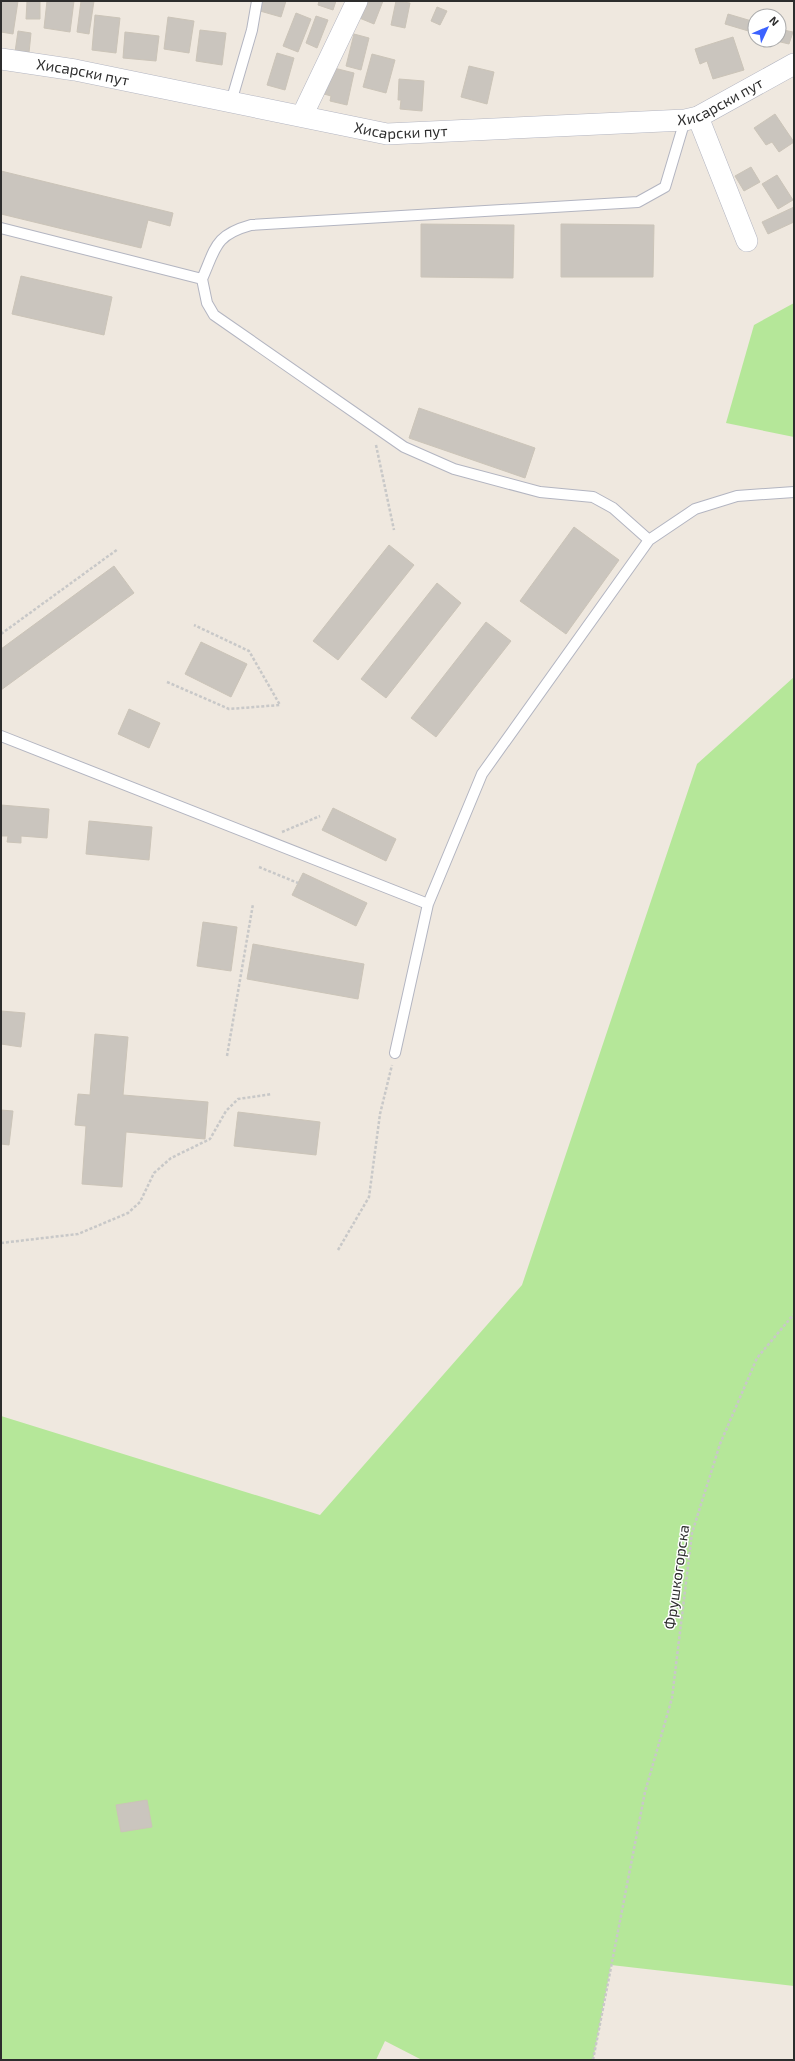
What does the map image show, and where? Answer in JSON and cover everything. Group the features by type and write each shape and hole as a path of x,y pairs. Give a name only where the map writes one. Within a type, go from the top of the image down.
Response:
{"street":[{"path":"302,116 357,1"},
{"name":"Хисарски пут","path":"1,59 75,70 387,134 692,118 794,64"},
{"path":"692,118 747,241"}],"lane":[{"path":"231,102 252,30 257,1"},
{"path":"649,540 613,508 593,497 540,492 454,469 404,447 214,315 207,303 202,279 219,241 232,230 251,225 638,202 665,187 692,118"},
{"path":"1,228 202,279"},
{"path":"395,1053 428,904 482,774 649,540 695,509 737,496 794,492"},
{"path":"1,736 428,904"}],"path":[{"path":"371,424 394,530"},
{"path":"1,634 118,549"},
{"path":"167,682 229,709 280,704 249,651 194,625"},
{"path":"263,839 320,816"},
{"path":"259,867 298,883"},
{"path":"227,1056 254,904"},
{"path":"338,1250 369,1196 380,1114 395,1053"},
{"path":"1,1244 78,1234 128,1213 140,1202 154,1173 171,1158 210,1139 226,1111 238,1099 272,1094"},
{"name":"Фрушкогорска","path":"593,2060 645,1792 672,1698 694,1526 720,1444 757,1358 794,1314"}],"green space":[{"path":"794,303 794,437 726,423 754,325"},
{"path":"794,677 794,1986 611,1965 593,2060 422,2060 385,2041 376,2060 1,2060 1,1416 320,1515 522,1285 697,764"}],"building":[{"path":"1,1 18,1 13,34 1,32"},
{"path":"27,1 40,1 40,19 26,19"},
{"path":"47,1 74,1 70,32 44,28"},
{"path":"81,1 94,1 89,34 77,32"},
{"path":"263,1 286,1 281,17 260,11"},
{"path":"319,1 336,1 333,10 318,5"},
{"path":"364,1 383,1 374,24 357,17"},
{"path":"396,1 410,3 405,28 391,25"},
{"path":"437,7 447,11 440,25 431,21"},
{"path":"296,13 311,19 298,52 283,46"},
{"path":"728,14 747,20 747,31 725,24"},
{"path":"95,15 120,18 116,53 92,50"},
{"path":"316,16 328,20 317,48 306,43"},
{"path":"168,17 194,21 189,53 164,49"},
{"path":"200,30 226,33 222,65 196,61"},
{"path":"18,31 31,33 29,53 15,52"},
{"path":"787,31 793,32 789,44 787,44"},
{"path":"125,32 159,36 156,61 123,58"},
{"path":"354,34 369,38 361,70 346,66"},
{"path":"733,37 744,70 713,79 707,61 700,64 695,49"},
{"path":"277,53 294,58 285,90 267,85"},
{"path":"372,54 395,60 386,93 363,87"},
{"path":"469,66 494,72 487,104 461,97"},
{"path":"330,67 354,73 347,105 330,101 331,96 324,94"},
{"path":"399,79 424,81 422,111 400,109 401,100 398,100"},
{"path":"775,114 794,142 779,152 772,142 766,145 754,128"},
{"path":"751,167 760,182 744,191 735,176"},
{"path":"1,171 173,213 170,226 148,220 141,248 1,214"},
{"path":"777,175 793,200 778,209 762,184"},
{"path":"794,207 794,222 768,234 762,222"},
{"path":"421,224 514,225 513,278 421,277"},
{"path":"561,224 654,225 653,277 561,277"},
{"path":"21,276 112,297 104,335 12,314"},
{"path":"419,408 535,448 525,478 409,438"},
{"path":"574,527 619,560 566,634 520,601"},
{"path":"389,545 414,565 338,660 313,641"},
{"path":"114,566 134,593 1,690 1,649"},
{"path":"437,583 461,603 386,698 361,679"},
{"path":"486,622 511,641 436,737 411,718"},
{"path":"201,642 247,664 231,697 185,674"},
{"path":"129,709 160,723 149,748 118,734"},
{"path":"1,805 49,809 47,838 21,836 21,843 7,842 8,836 1,836"},
{"path":"333,808 396,839 386,861 322,830"},
{"path":"89,821 152,827 149,860 86,854"},
{"path":"303,873 367,903 356,926 292,895"},
{"path":"203,922 237,927 231,971 197,966"},
{"path":"253,944 364,964 358,999 247,979"},
{"path":"1,1011 25,1013 21,1047 1,1044"},
{"path":"95,1034 128,1037 123,1095 208,1102 205,1139 126,1132 122,1187 82,1184 86,1126 75,1125 78,1094 90,1095"},
{"path":"1,1110 13,1111 9,1145 1,1144"},
{"path":"238,1112 320,1122 316,1155 234,1146"},
{"path":"147,1800 152,1827 121,1832 116,1805"}]}
